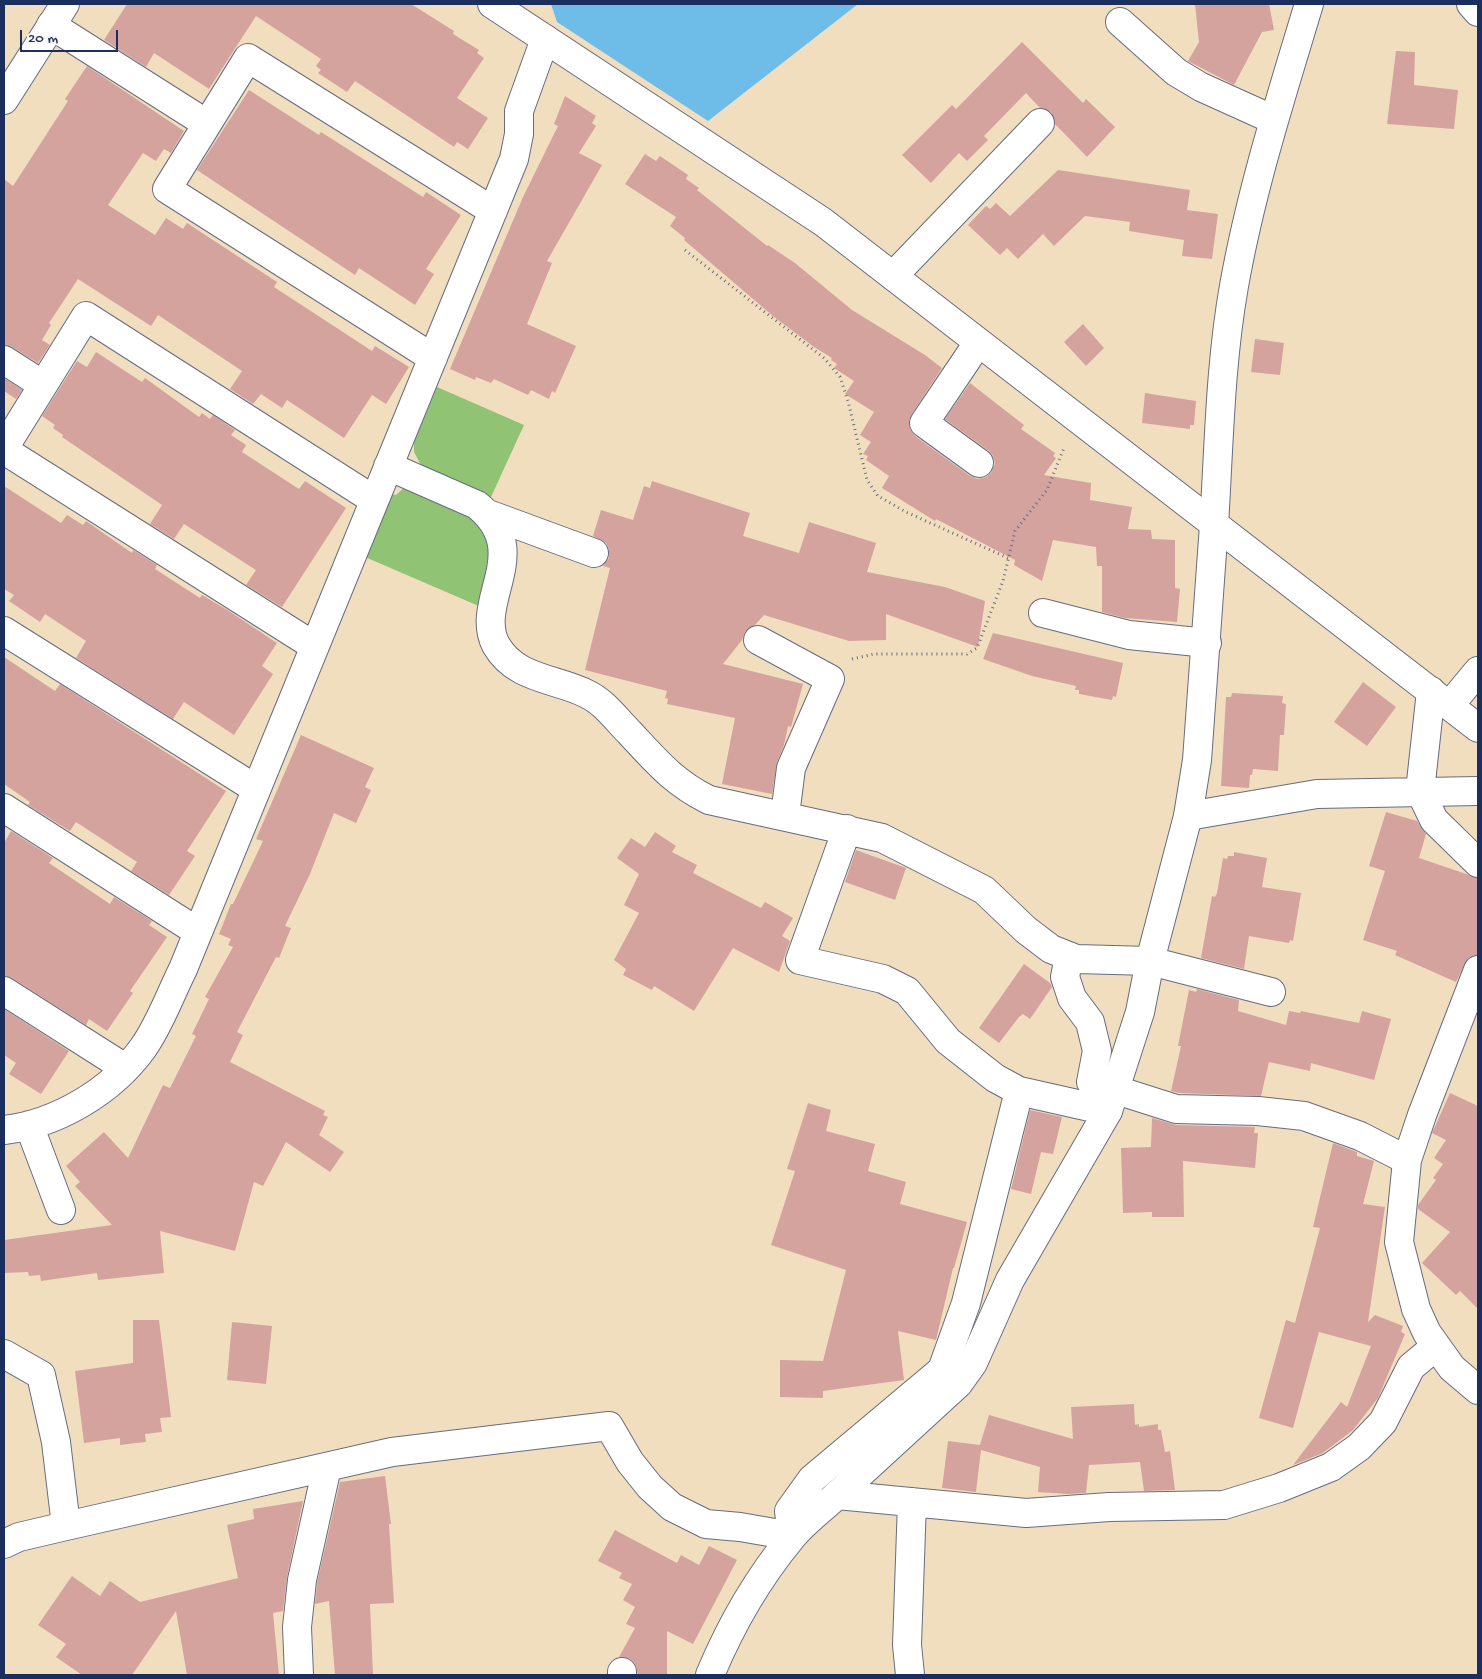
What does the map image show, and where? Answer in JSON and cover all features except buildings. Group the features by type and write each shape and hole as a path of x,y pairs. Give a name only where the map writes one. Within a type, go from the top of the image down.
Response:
{"street":[{"path":"492,4 789,198 893,276 1076,420 1478,728"},
{"path":"710,1675 752,1593 792,1536 936,1405 958,1384 968,1370 1010,1280 1112,1101 1140,1012 1150,961 1188,816 1197,760 1207,643 1223,361 1234,287 1250,208 1309,4"},
{"path":"1471,4 1478,12"},
{"path":"4,100 59,10 207,124"},
{"path":"1120,22 1176,72 1200,87 1274,120"},
{"path":"61,1210 16,1127 55,1116 89,1098 126,1068 143,1048 155,1028 198,932 514,159 518,134 518,111 545,38"},
{"path":"433,358 167,189 248,58 493,211"},
{"path":"893,276 1040,122"},
{"path":"314,646 4,449 86,316 374,500"},
{"path":"978,342 924,423 979,463"},
{"path":"4,360 43,385"},
{"path":"388,466 477,505 488,514 496,526 502,546 502,565 490,623 496,645 510,663 530,675 588,694 604,705 663,770 685,788 709,800 785,815 882,838 984,890 1026,930 1050,948 1076,959 1150,961 1271,992"},
{"path":"488,514 594,553"},
{"path":"1043,613 1129,635 1207,643"},
{"path":"4,631 256,789"},
{"path":"758,640 830,679 791,768 785,815"},
{"path":"1478,671 1440,698 1420,791 1434,820 1478,863"},
{"path":"1188,816 1316,794 1478,790"},
{"path":"4,808 198,932"},
{"path":"847,829 800,960 883,979 907,992 948,1041 995,1078 1020,1091 1176,1109 1258,1111 1304,1116 1360,1136 1408,1160"},
{"path":"1069,956 1065,977 1072,998 1090,1022 1097,1051 1091,1082 1112,1101"},
{"path":"1478,970 1422,1115 1408,1160 1399,1242 1416,1309 1435,1347 1452,1368 1478,1390"},
{"path":"4,991 126,1068"},
{"path":"792,1536 789,1511 812,1479 942,1370 966,1303 1020,1091"},
{"path":"836,1495 1026,1514 1109,1507 1224,1505 1279,1488 1330,1467 1359,1447 1383,1422 1411,1367 1435,1347"},
{"path":"4,1354 41,1375 56,1442 66,1526"},
{"path":"4,1544 19,1537 392,1452 609,1426 635,1468 650,1487 672,1507 706,1524 740,1527 792,1536"},
{"path":"299,1675 297,1627 302,1580 326,1467"},
{"path":"910,1675 907,1645 912,1502"}],"path":[{"path":"685,250 824,358 840,377 848,401 867,480 878,496 906,512 1008,558"},
{"path":"830,679 842,666 854,658 874,654 967,654 977,648 1003,582 1014,531 1047,490 1076,420"}],"green space":[{"path":"437,387 524,425 491,497 421,465 414,452 414,442"},
{"path":"405,487 471,518 485,527 490,546 481,607 365,557 392,494 396,495"}],"water":[{"path":"551,4 858,4 708,121 557,22"}]}
